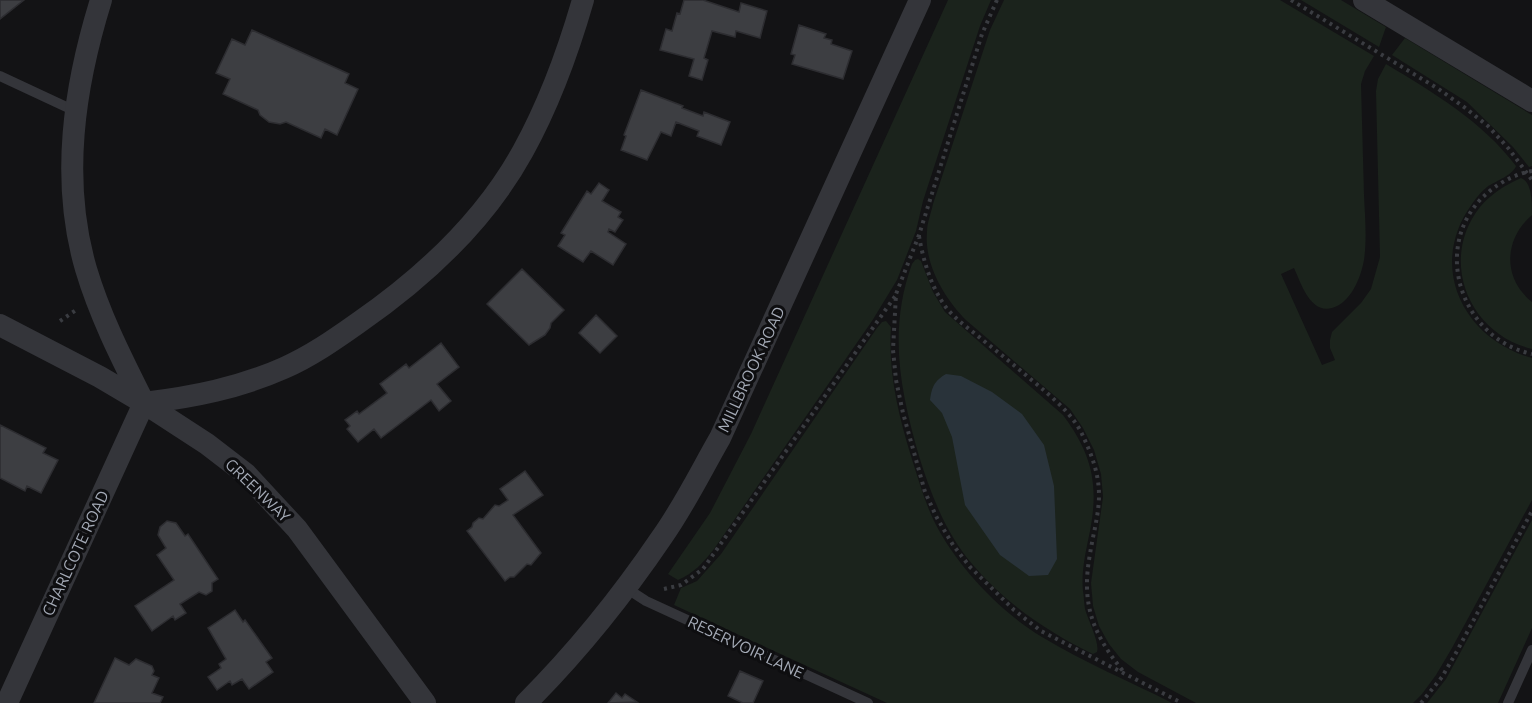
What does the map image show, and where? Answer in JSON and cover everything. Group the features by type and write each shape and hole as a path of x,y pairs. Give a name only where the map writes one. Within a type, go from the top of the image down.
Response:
{"street":[{"path":"101,0 88,42 75,111 72,179 81,246 99,306 144,403 194,397 284,368 324,346 414,282 486,206 522,152 565,58 583,0"},
{"name":"MILLBROOK ROAD","path":"526,703 555,673 626,588 663,536 720,438 920,0"},
{"path":"1364,0 1532,101"},
{"name":"GREENWAY","path":"0,325 100,376 144,403 207,444 253,482 297,530 425,703"},
{"name":"CHARLCOTE ROAD","path":"7,703 144,403"}],"lane":[{"path":"0,76 75,111"},
{"name":"RESERVOIR LANE","path":"626,588 646,601 868,703"},
{"path":"1508,703 1532,650"}],"path":[{"path":"660,591 681,585 704,569 896,294 919,235 979,43 997,0"},
{"path":"1291,0 1437,88 1464,107 1488,126 1529,171 1532,180"},
{"path":"1529,171 1503,181 1488,192 1474,208 1463,227 1457,248 1456,270 1461,291 1470,311 1483,328 1500,342 1532,354"},
{"path":"919,235 922,254 929,273 948,310 1066,412 1080,430 1096,472 1099,495 1086,583 1089,606 1094,627 1105,649 1125,672"},
{"path":"896,294 893,350 903,413 925,492 953,545 991,589 1041,631 1182,703"},
{"path":"60,321 79,308"},
{"path":"1420,703 1442,677 1532,511"}],"shaded area":[{"path":"948,0 991,0 980,26 923,201 916,231 897,280 872,321 714,549 698,567 678,580 668,574 710,513 751,434"},
{"path":"1004,0 1280,0 1374,56 1365,71 1361,84 1366,236 1364,260 1358,281 1345,301 1332,308 1324,309 1307,296 1294,268 1281,274 1322,365 1335,360 1330,348 1332,332 1361,303 1371,289 1380,257 1376,91 1378,79 1386,64 1439,97 1473,122 1503,150 1516,166 1508,175 1485,189 1472,204 1459,228 1453,252 1453,275 1459,297 1471,317 1487,335 1508,348 1532,358 1532,500 1452,648 1436,675 1413,703 1196,703 1138,672 1121,659 1109,644 1099,626 1093,606 1091,583 1103,497 1101,474 1094,450 1070,409 959,312 938,281 929,257 927,229 933,204 990,30"},
{"path":"1301,0 1341,0 1386,27 1379,47"},
{"path":"1405,38 1532,115 1532,166 1529,167 1513,147 1467,102 1392,55"},
{"path":"1521,178 1525,180 1529,188 1532,215 1516,235 1510,258 1515,282 1532,302 1532,349 1510,341 1491,328 1477,311 1467,292 1461,271 1462,249 1468,228 1480,207 1499,190"},
{"path":"918,259 945,312 1063,415 1087,456 1094,499 1084,561 1083,584 1085,609 1097,643 1097,652 1093,654 1028,616 999,592 963,553 940,514 912,432 899,360 900,313 912,264"},
{"path":"886,321 891,327 893,376 906,440 930,513 954,554 980,586 1010,614 1042,637 1172,703 887,703 674,605 681,588 697,581 721,554 877,328"},
{"path":"946,374 961,376 992,392 1022,414 1044,445 1054,486 1057,559 1048,575 1029,576 1000,555 965,505 952,437 942,413 930,400 934,385"},
{"path":"1532,520 1532,628 1498,703 1427,703 1446,679"}],"building":[{"path":"0,0 24,0 0,19"},
{"path":"684,0 703,0 739,12 741,3 767,11 760,38 736,31 735,37 712,31 704,58 708,60 702,80 689,76 694,59 660,50 666,29 672,31 677,13 680,14"},
{"path":"799,25 826,34 824,38 832,40 831,44 852,51 843,79 792,64 795,55 791,54"},
{"path":"252,30 349,74 345,83 358,89 337,135 325,129 321,138 286,122 280,124 269,122 260,115 258,110 223,94 230,79 216,73 232,39 245,45"},
{"path":"641,90 703,116 704,112 730,122 721,145 697,136 699,131 676,122 671,136 661,132 647,160 621,150 626,136 624,135"},
{"path":"599,183 609,190 602,201 621,212 618,217 623,220 615,232 609,229 608,232 626,244 613,265 591,251 583,262 558,246 565,235 561,233 587,191 591,194"},
{"path":"522,269 564,310 551,323 545,335 529,345 487,304"},
{"path":"596,315 617,336 600,353 579,333"},
{"path":"441,343 459,367 437,384 451,401 439,411 431,400 381,438 374,429 358,442 347,429 350,426 345,420 357,411 359,414 387,393 380,384 406,364 409,368"},
{"path":"0,425 46,448 43,453 58,460 41,493 27,486 25,491 0,478"},
{"path":"525,471 543,495 513,515 541,553 531,565 527,564 514,577 505,581 467,531 479,518 483,519 495,505 499,506 508,500 500,489"},
{"path":"167,521 176,523 185,536 188,534 218,579 212,583 212,591 206,595 199,592 180,604 186,613 175,620 173,616 152,631 135,606 174,580 157,555 166,548 158,535 160,527"},
{"path":"235,610 243,622 245,620 272,658 266,662 273,672 249,689 242,679 232,685 230,681 217,690 208,677 221,668 219,664 226,659 208,628"},
{"path":"115,658 129,665 136,659 152,666 154,671 152,675 159,678 152,693 163,697 160,703 94,703"},
{"path":"740,671 763,681 753,703 743,703 728,696"},
{"path":"616,693 622,698 625,694 637,702 608,703"}]}
